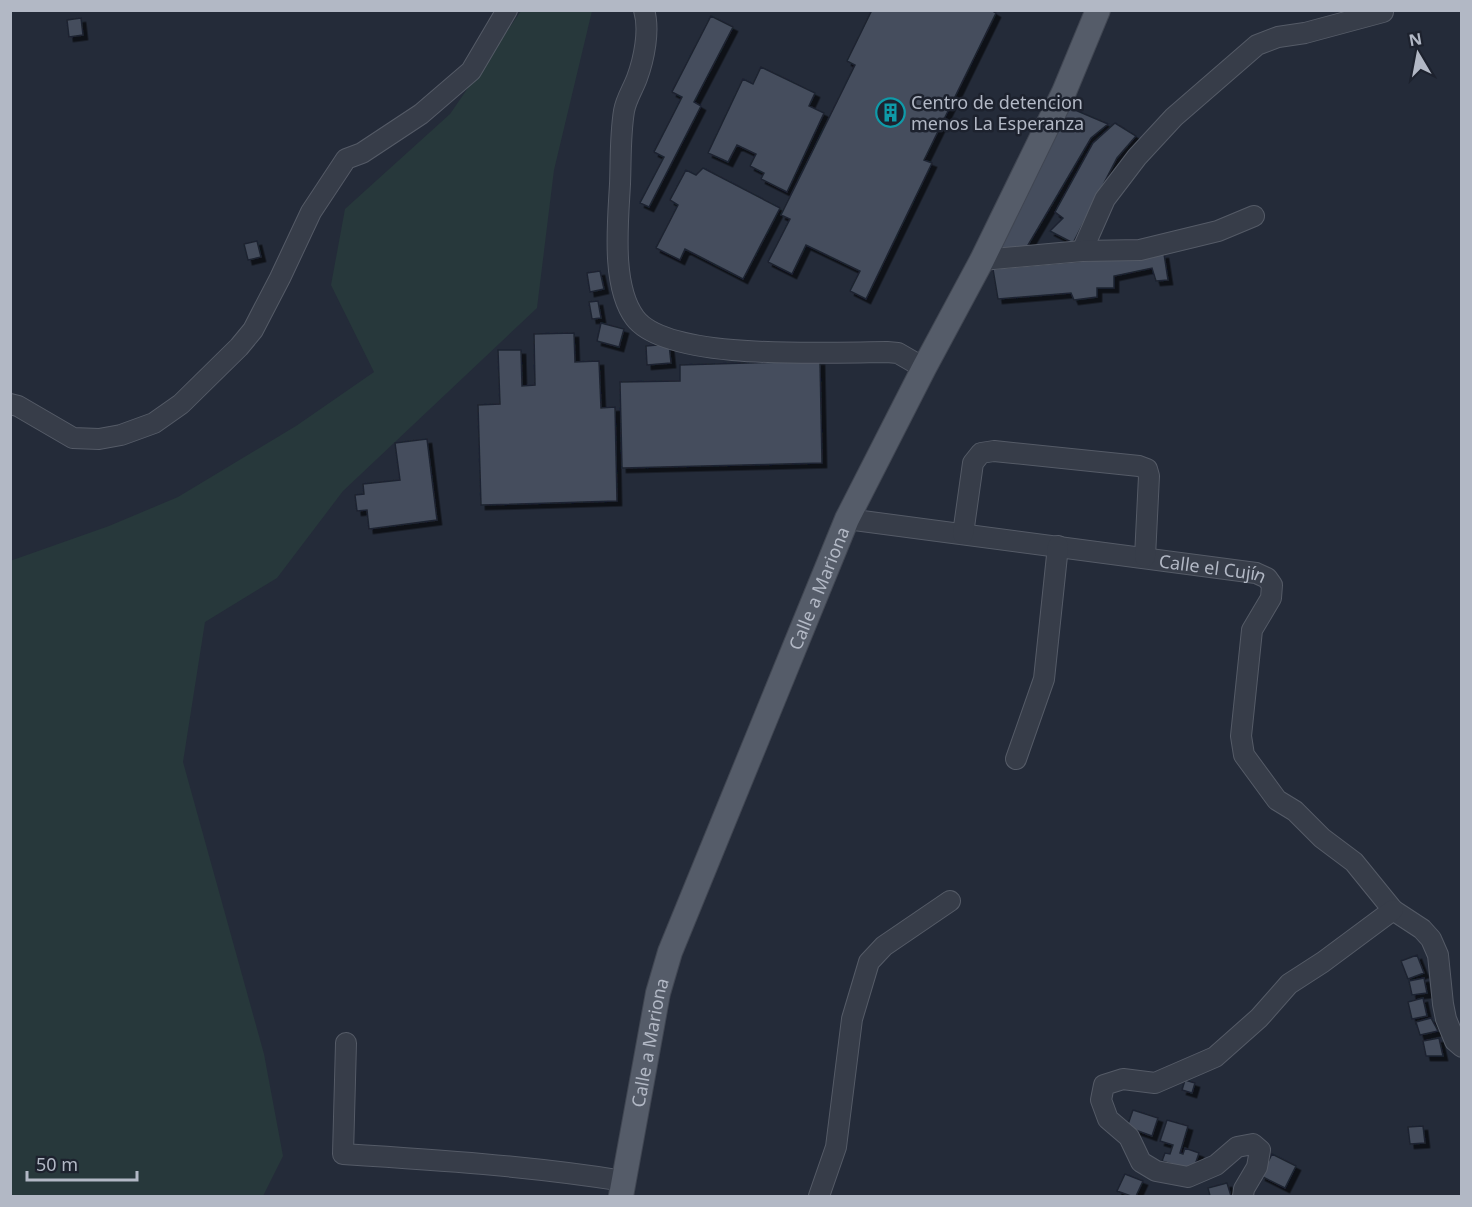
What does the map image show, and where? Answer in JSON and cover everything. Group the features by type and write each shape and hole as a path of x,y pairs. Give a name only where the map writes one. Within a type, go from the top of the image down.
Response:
{"main road":[{"name":"Calle a Mariona","path":"622,1189 658,993 670,952 847,519 982,260 1064,92 1098,10"}],"street":[{"path":"10,404 18,406 73,438 99,439 121,435 154,423 181,404 239,347 253,330 311,212 346,159 362,153 421,114 471,71 507,10"},
{"path":"644,10 645,44 638,77 626,102 621,132 617,255 624,293 635,318 658,335 709,349 757,352 887,352 904,356 924,368"},
{"path":"1082,251 1105,198 1137,157 1174,117 1257,45 1278,37 1305,33 1383,12"},
{"path":"982,260 1082,251 1140,250 1218,231 1254,216"},
{"path":"963,534 973,463 981,453 994,451 1138,466 1146,469 1149,476 1144,557"},
{"name":"Calle el Cujín","path":"847,519 1144,557 1256,573 1267,578 1272,585 1270,598 1251,630 1241,736 1244,755 1276,800 1295,811 1322,838 1354,862 1393,910 1422,929 1434,944 1438,955 1446,1019 1455,1041 1461,1047"},
{"path":"1016,759 1044,680 1058,546"},
{"path":"819,1197 836,1147 852,1019 869,962 884,946 950,901"},
{"path":"1243,1197 1244,1189 1257,1167 1260,1150 1253,1144 1237,1147 1216,1165 1188,1177 1156,1171 1142,1162 1130,1137 1108,1119 1101,1100 1104,1085 1123,1079 1155,1083 1215,1057 1259,1018 1289,984 1393,910"},
{"path":"346,1043 343,1154 552,1170 622,1189"}],"shaded area":[{"path":"521,11 592,11 554,170 537,308 343,491 277,578 205,622 183,762 264,1054 283,1156 263,1196 11,1196 10,561 109,526 178,497 296,426 374,372 331,285 345,209 450,114"}],"building":[{"name":"Centro de detencion menos La Esperanza","path":"872,10 991,10 996,13 924,160 932,163 866,299 850,291 860,271 806,245 792,274 768,262 790,219 781,215 855,65 847,61"},
{"path":"711,16 733,27 694,102 701,106 649,207 640,203 664,157 654,152 682,97 672,92"},
{"path":"81,18 83,35 69,37 67,20"},
{"path":"761,67 815,93 809,106 824,113 787,192 761,179 764,173 750,166 756,154 737,145 728,162 708,153 743,79 753,84"},
{"path":"1068,107 1108,124 1091,138 1024,252 999,247"},
{"path":"1115,123 1136,136 1117,158 1073,243 1050,231 1063,218 1055,212 1093,143"},
{"path":"703,168 780,208 743,279 685,249 680,260 656,248 678,205 670,200 686,170 696,175"},
{"path":"257,241 261,257 248,260 244,244"},
{"path":"1164,254 1168,280 1156,281 1152,268 1114,276 1114,288 1097,288 1097,297 1074,300 1071,293 998,299 993,269"},
{"path":"600,271 604,289 590,292 587,273"},
{"path":"598,301 601,318 592,319 589,302"},
{"path":"601,323 624,329 619,347 597,341"},
{"path":"574,333 575,362 599,361 601,408 615,407 617,501 481,505 478,405 500,404 498,350 521,350 522,386 535,385 534,334"},
{"path":"669,344 671,363 647,365 646,346"},
{"path":"820,361 822,463 622,468 620,382 680,381 680,365"},
{"path":"427,439 437,520 369,529 367,510 357,511 355,495 364,494 363,484 400,480 395,443"},
{"path":"1417,955 1424,973 1408,979 1401,961"},
{"path":"1424,978 1427,993 1412,995 1409,981"},
{"path":"1423,998 1427,1016 1412,1019 1408,1002"},
{"path":"1431,1018 1438,1031 1420,1035 1416,1022"},
{"path":"1439,1038 1443,1056 1426,1056 1423,1041"},
{"path":"1185,1080 1195,1083 1192,1093 1182,1090"},
{"path":"1133,1110 1158,1118 1152,1136 1127,1127"},
{"path":"1167,1120 1188,1126 1180,1153 1183,1154 1185,1148 1199,1153 1193,1171 1162,1161 1165,1153 1170,1154 1173,1145 1160,1141"},
{"path":"1423,1126 1425,1143 1410,1144 1408,1127"},
{"path":"1272,1154 1296,1166 1285,1188 1261,1176"},
{"path":"1125,1174 1143,1181 1136,1196 1117,1191"},
{"path":"1227,1183 1231,1196 1210,1196 1208,1188"}],"place":[{"name":"Centro de detencion menos La Esperanza","path":"890,112"}]}
